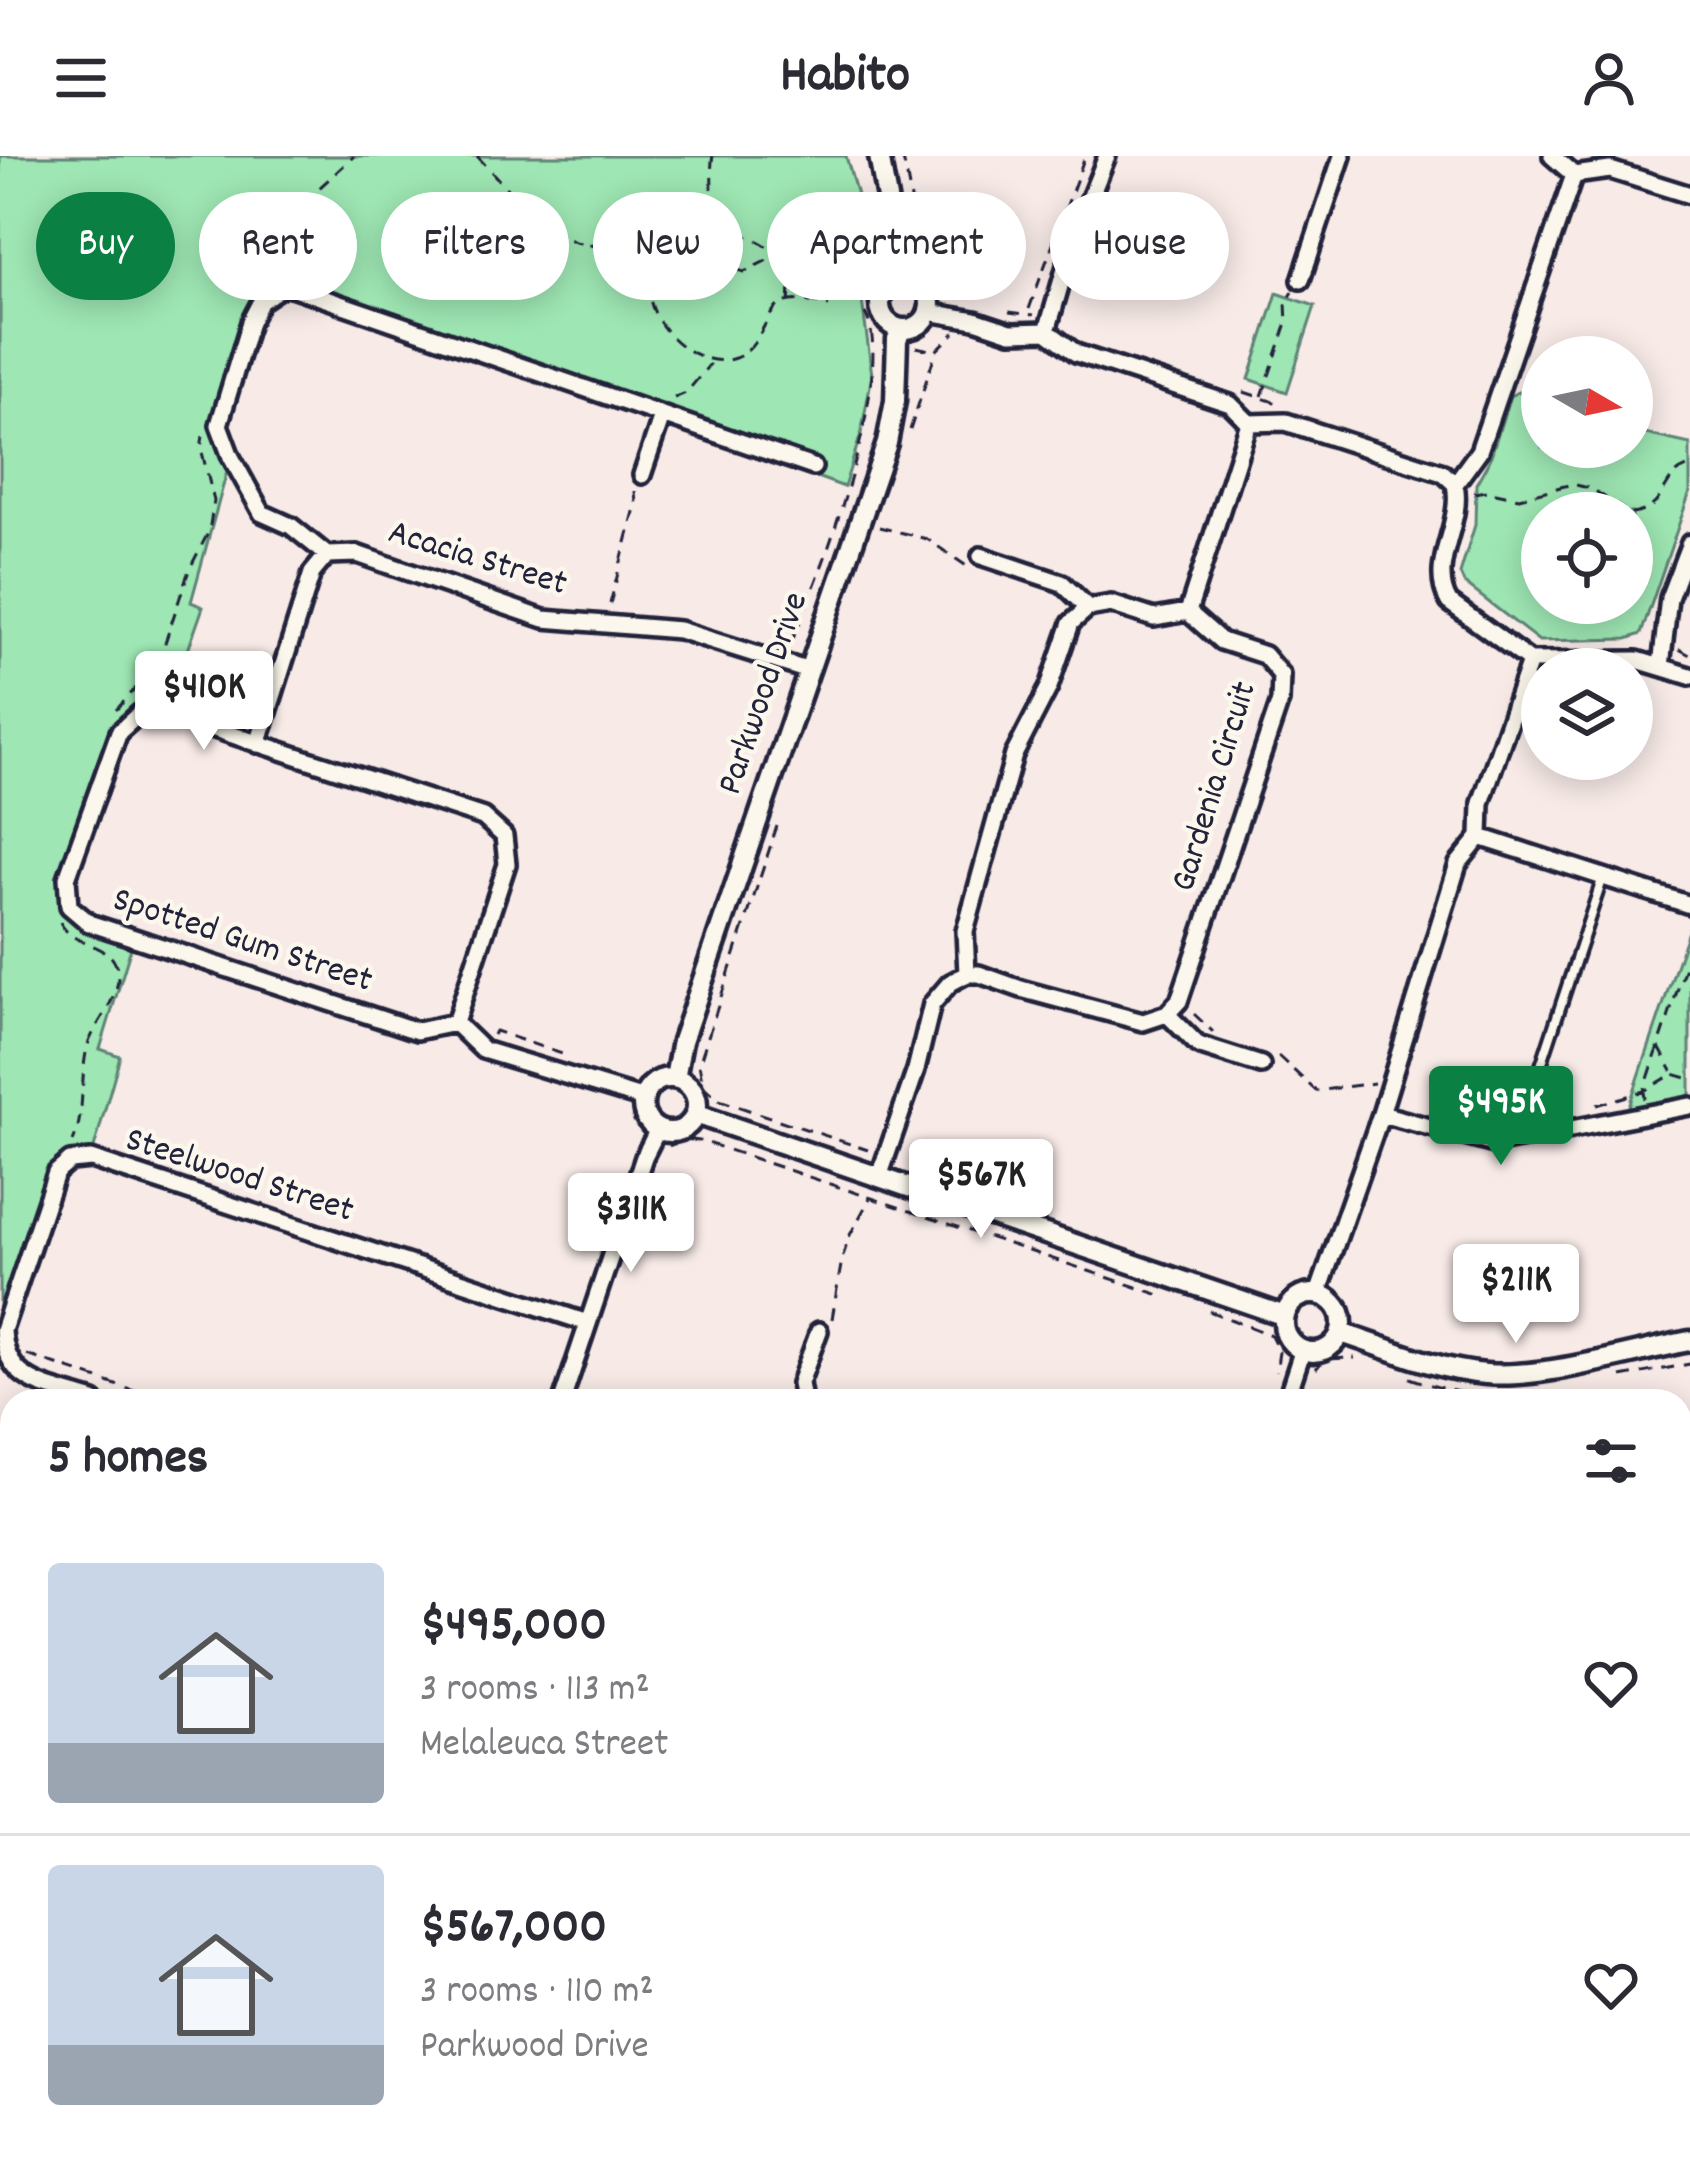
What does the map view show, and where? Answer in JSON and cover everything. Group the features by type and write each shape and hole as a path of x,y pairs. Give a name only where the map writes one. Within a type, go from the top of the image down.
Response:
{"street":[{"path":"879,156 886,192"},
{"path":"1047,325 1074,238 1107,156"},
{"path":"1301,280 1342,156"},
{"path":"1552,156 1574,175 1610,170 1690,195"},
{"path":"1521,654 1449,602 1441,588 1440,571 1463,484 1479,451 1574,175"},
{"path":"644,1099 483,1050 455,1023 507,864 504,836 483,817 258,744 312,573 327,555 291,526 262,513 230,457 219,425 250,322 261,301 285,285 813,467"},
{"path":"882,300 886,321 902,329 919,325 929,311 927,300"},
{"path":"929,311 1011,332 1047,325"},
{"path":"1047,325 1076,353 1230,404 1249,423 1286,422 1443,473 1463,484"},
{"name":"Parkwood Drive","path":"675,1078 682,1041 887,443 895,401 897,339 902,329"},
{"path":"638,481 655,413"},
{"path":"967,974 965,931 1014,755 1049,688 1071,622 1088,608 1111,604 1154,618 1187,612 1249,423"},
{"path":"1661,666 1669,598 1690,543"},
{"name":"Acacia Street","path":"327,555 357,554 544,619 697,634 806,670"},
{"path":"981,556 1062,583 1088,608"},
{"name":"Gardenia Circuit","path":"1167,1014 1180,1001 1280,701 1281,675 1264,656 1220,641 1187,612"},
{"path":"1653,664 1690,676"},
{"path":"1318,1294 1381,1114 1458,865 1480,837 1481,803 1521,687"},
{"name":"Spotted Gum Street","path":"258,744 166,713 140,713 118,732 67,878 69,906 89,923 417,1030 455,1023"},
{"path":"1480,837 1690,905"},
{"path":"880,1177 916,1070 932,1004 950,982 967,974 991,976 1144,1022 1167,1014 1198,1045 1261,1065"},
{"path":"675,1078 695,1095 695,1114 681,1129 658,1129 647,1118 644,1099 655,1082 675,1078"},
{"path":"1381,1114 1493,1144 1690,1106"},
{"path":"695,1114 1285,1316"},
{"path":"566,1389 644,1157 658,1129"},
{"name":"Steelwood Street","path":"7,1353 3,1330 56,1173 70,1161 92,1160 588,1323"},
{"path":"1318,1294 1337,1307 1341,1334 1325,1350 1303,1349 1288,1339 1285,1316 1295,1300 1318,1294"},
{"path":"801,1389 824,1329"},
{"path":"1341,1334 1448,1368 1488,1374 1531,1372 1690,1341"},
{"path":"1290,1389 1303,1349"},
{"path":"7,1353 21,1377 58,1389"}],"lane":[{"path":"1525,1138 1526,1111 1603,878"}],"path":[{"path":"315,192 354,156"},
{"path":"477,156 540,225 593,245"},
{"path":"711,192 713,156"},
{"path":"902,156 909,192"},
{"path":"1262,398 1287,322 1286,303 1301,280"},
{"path":"653,300 658,317 682,348 711,363"},
{"path":"655,413 686,393 711,363 739,357 759,341 775,310 802,300 829,306"},
{"path":"1000,309 1019,314 1028,311 1047,325"},
{"path":"790,645 868,420 876,337 866,314"},
{"path":"907,439 936,350 956,329"},
{"path":"915,347 936,350"},
{"path":"1239,390 1283,405"},
{"path":"109,724 158,664 189,570 209,532 214,501 201,448 204,425"},
{"path":"1653,507 1679,469 1690,466"},
{"path":"604,625 637,504 638,481"},
{"path":"1463,484 1471,494 1486,491 1521,497"},
{"path":"1542,492 1572,484 1597,492"},
{"path":"1677,650 1682,647 1690,655"},
{"path":"779,820 706,1039 700,1077 709,1094 719,1100 870,1150"},
{"path":"59,919 64,931 78,942 108,952 117,967 116,988 88,1046 76,1140 65,1147"},
{"path":"1649,1114 1644,1090 1690,952"},
{"path":"1180,1001 1217,1036"},
{"path":"492,1037 495,1031 582,1061"},
{"path":"1659,1046 1673,1074"},
{"path":"1276,1055 1316,1091 1388,1083"},
{"path":"1597,1105 1644,1090 1673,1074 1690,1079"},
{"path":"664,1153 685,1138 705,1142 1161,1295"},
{"path":"824,1329 850,1235 870,1198"},
{"path":"1200,1308 1270,1335 1279,1352 1276,1372"},
{"path":"7,1353 24,1354 128,1389"}],"green space":[{"path":"0,156 846,156 856,192 767,192 767,300 862,300 872,375 861,434 844,487 811,475 813,467 329,300 357,300 357,192 199,192 199,300 263,300 219,425 231,457 191,602 203,607 166,713 140,713 119,732 67,878 70,906 134,938 100,1049 120,1056 91,1159 56,1173 3,1330 4,1355 0,1356"},
{"path":"1277,293 1315,306 1287,392 1249,379"},
{"path":"1518,392 1521,468 1653,468 1653,436 1690,444 1690,492 1653,599 1653,492 1521,492 1521,624 1644,624 1641,634 1627,639 1539,641 1464,583 1460,574 1475,525 1476,484 1490,459 1510,396"},
{"path":"1690,925 1690,1106 1625,1118"}]}
